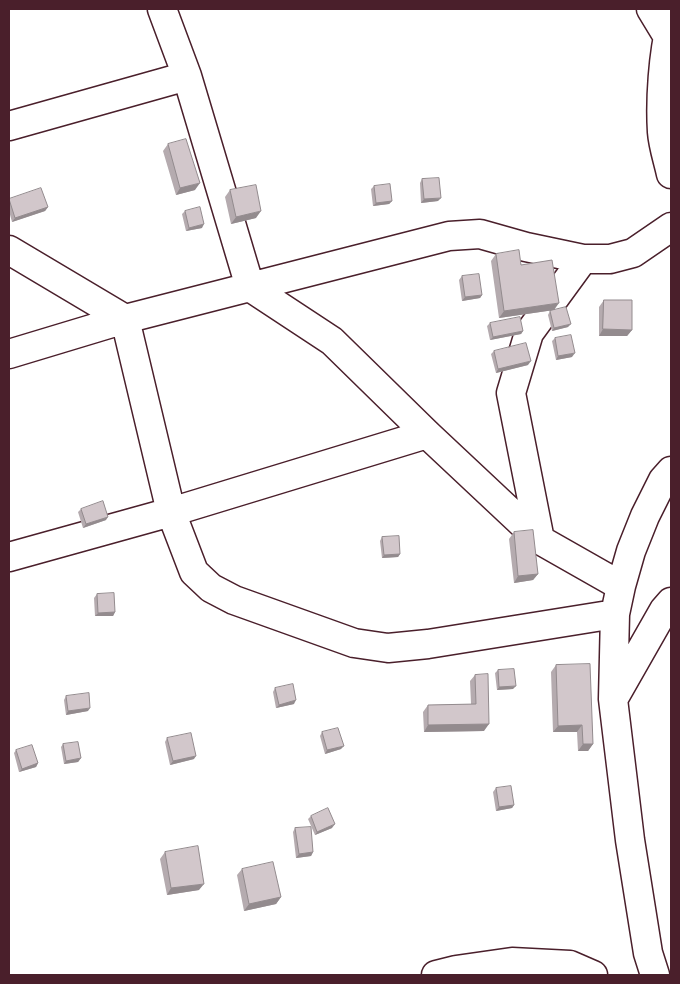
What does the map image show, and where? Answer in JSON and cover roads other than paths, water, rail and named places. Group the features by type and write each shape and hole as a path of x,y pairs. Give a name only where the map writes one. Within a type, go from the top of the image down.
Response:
{"street":[{"path":"162,9 186,76 250,287 332,341 427,434 540,540 621,586"},
{"path":"651,9 669,30 663,92 662,133 671,174"},
{"path":"9,126 186,76"},
{"path":"9,354 125,319 449,236 480,234 526,247 583,259 610,258 633,253 671,227"},
{"path":"9,250 125,319 171,512 194,572 211,588 234,600 354,643 388,648 615,614"},
{"path":"540,540 511,393 530,333 583,259"},
{"path":"9,557 171,512 427,434"},
{"path":"658,959 630,840 612,699 615,614 621,586 631,551 646,516 663,480 671,471"},
{"path":"612,699 664,610 671,602"},
{"path":"436,975 456,970 512,962 570,965 593,975"}]}
